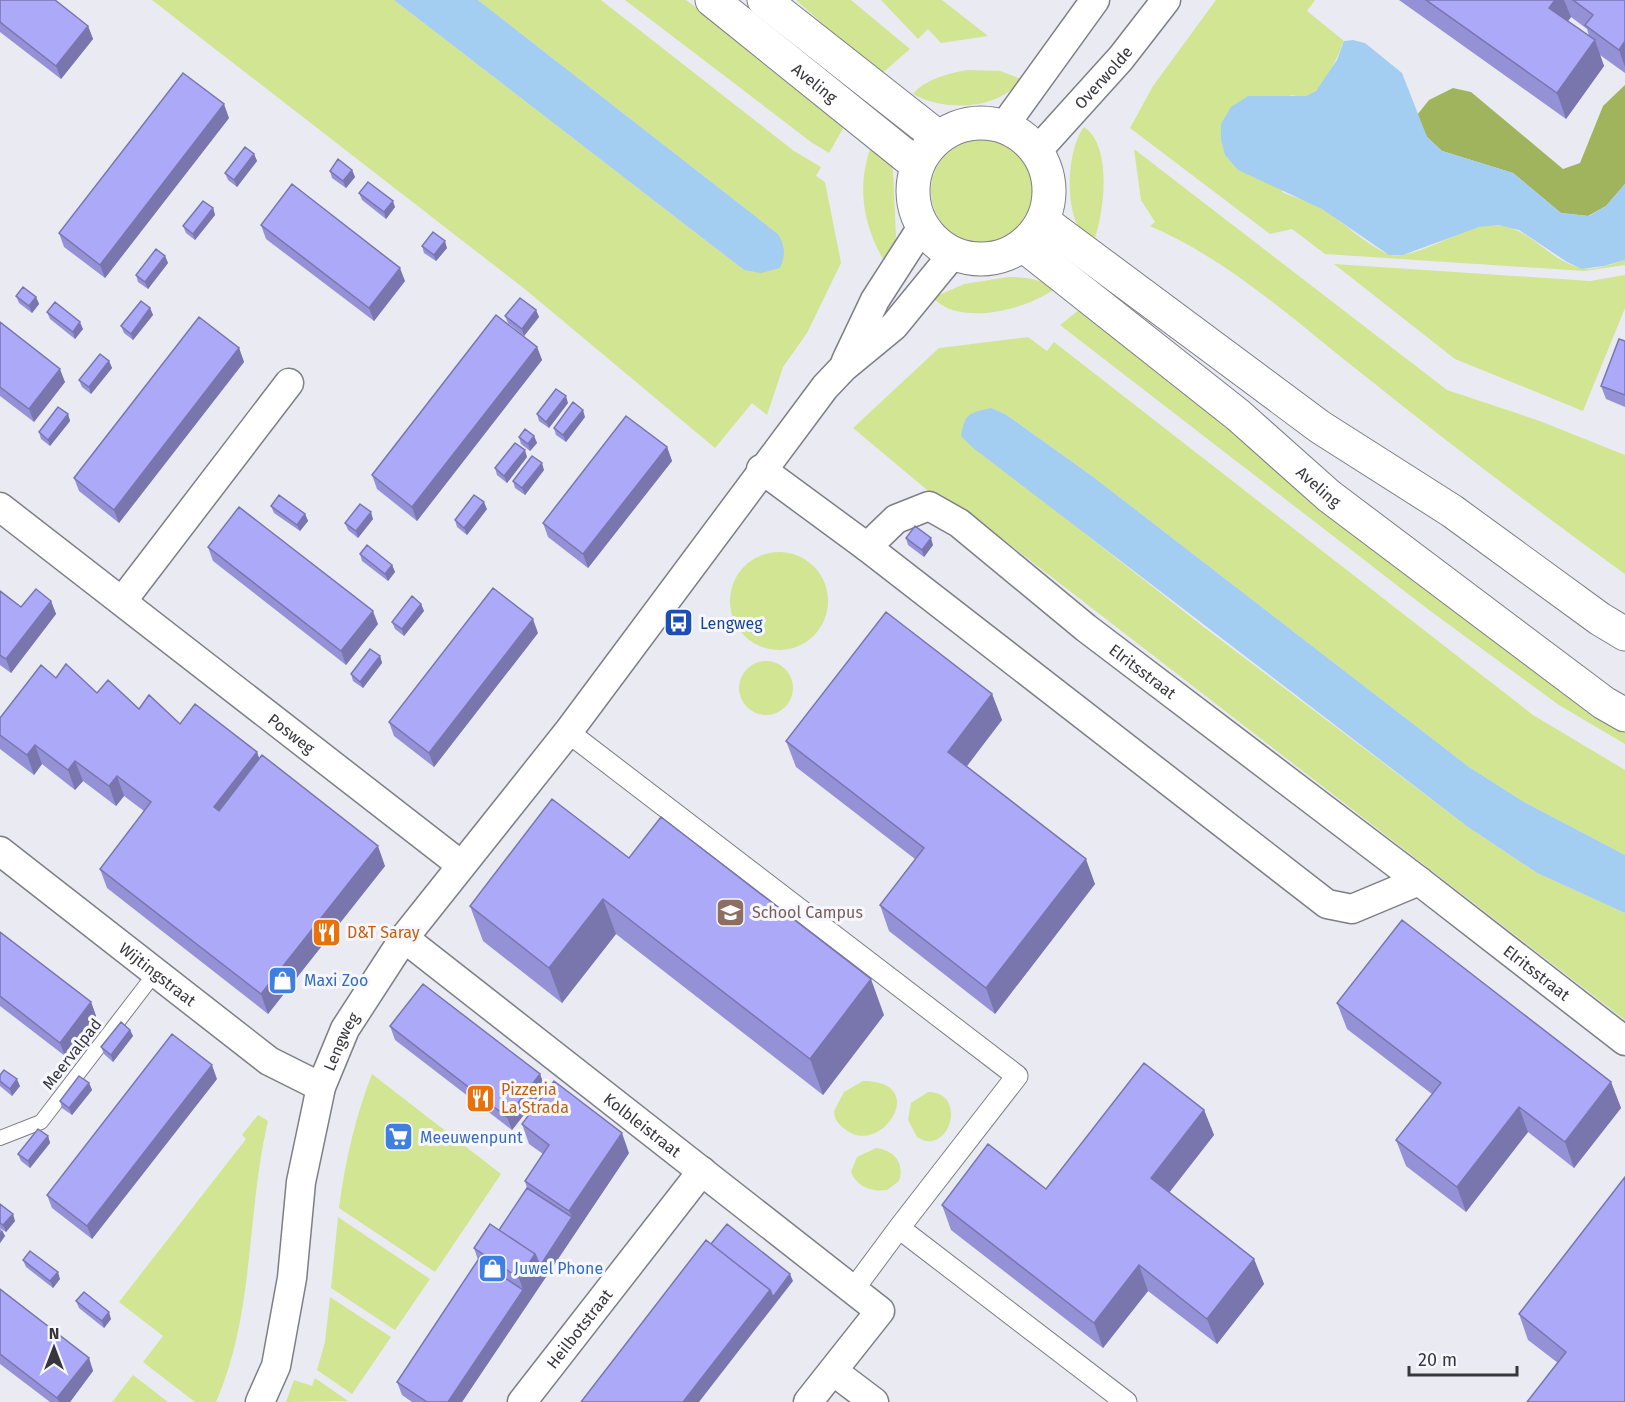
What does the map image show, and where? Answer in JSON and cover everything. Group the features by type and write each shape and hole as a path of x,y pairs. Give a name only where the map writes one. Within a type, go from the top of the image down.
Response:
{"main road":[{"name":"Aveling","path":"712,0 917,165"},
{"name":"Aveling","path":"764,0 938,137"},
{"path":"982,122 1004,126 1023,136 1037,151 1046,168 1050,185 1049,204 1033,233 1007,255 989,259 971,259 953,254 936,243 922,227 914,207 912,186 917,165 926,149 938,137 959,125 982,122"},
{"name":"Aveling","path":"1033,233 1329,496 1604,703 1625,715"},
{"path":"1033,233 1320,427 1452,511 1600,619 1625,634"}],"street":[{"path":"1004,126 1095,0"},
{"name":"Overwolde","path":"1037,151 1121,58 1166,0"},
{"name":"Lengweg","path":"843,368 875,300 922,227"},
{"name":"Lengweg","path":"260,1402 276,1366 292,1278 301,1182 321,1087 345,1029 404,938 568,732 761,469 843,368 894,326 953,254"},
{"path":"123,600 289,383"},
{"path":"761,469 867,547 1327,904 1352,909 1419,881"},
{"name":"Elritsstraat","path":"867,547 896,519 929,506 959,522 1086,628 1625,1041"},
{"name":"Posweg","path":"0,507 461,864"},
{"path":"568,732 1017,1076 853,1290"},
{"name":"Wijtingstraat","path":"0,851 269,1061 321,1087"},
{"name":"Kolbleistraat","path":"404,938 880,1311 833,1371"},
{"name":"Heilbotstraat","path":"522,1402 702,1171"},
{"path":"899,1228 1126,1402"},
{"path":"808,1402 833,1371 873,1402"}],"lane":[{"name":"Meervalpad","path":"0,1138 41,1122 156,972"}],"green space":[{"path":"152,0 394,0 744,270 778,234 478,0 601,0 794,151 821,167 816,176 825,182 841,263 807,333 783,367 767,415 752,403 715,448 526,290"},
{"path":"625,0 686,0 849,118 829,153 811,142"},
{"path":"796,0 851,0 910,49 880,75"},
{"path":"881,0 942,0 988,36 941,43 928,29 918,39"},
{"path":"1216,0 1315,0 1307,11 1344,41 1329,73 1318,88 1306,96 1291,95 1282,192 1319,207 1388,254 1408,254 1469,230 1494,225 1521,232 1555,256 1581,268 1597,268 1625,260 1625,265 1585,271 1325,254 1292,229 1270,234 1130,128 1153,86"},
{"path":"968,70 1000,71 1021,79 1000,97 971,105 940,104 913,94 924,84 946,75"},
{"path":"1625,85 1625,184 1606,206 1588,216 1561,213 1513,173 1442,151 1427,137 1417,115 1429,100 1453,88 1471,92 1563,169 1580,163 1603,106"},
{"path":"1084,127 1093,136 1103,164 1103,198 1094,241 1079,228 1071,206 1071,163 1078,137"},
{"path":"983,139 1003,143 1020,154 1031,171 1035,191 1031,211 1020,228 1003,239 983,243 963,239 946,228 935,211 931,191 935,171 946,154 963,143"},
{"path":"873,141 889,158 893,170 896,237 894,246 884,261 871,232 864,202 864,172"},
{"path":"1134,149 1447,390 1537,420 1625,455 1625,574 1461,452 1262,294 1208,257 1150,226 1155,222 1141,200"},
{"path":"1334,264 1590,281 1625,275 1625,308 1583,411 1455,359"},
{"path":"1008,277 1039,281 1053,290 1027,303 994,312 961,312 947,308 935,300 937,296 964,284"},
{"path":"1084,306 1625,729 1625,744 1559,705 1429,610 1060,325"},
{"path":"1028,337 1047,351 1054,342 1533,715 1625,770 1625,855 1524,802 1469,767 1092,476 1005,414 991,408 961,436 1205,628 1468,827 1537,873 1625,913 1625,1020 961,507 940,494 932,494 853,428 939,348"},
{"path":"779,552 798,556 813,567 824,582 828,601 824,620 813,635 798,646 779,650 760,646 745,635 734,620 730,601 734,582 745,567 760,556"},
{"path":"761,661 771,661 785,669 791,678 793,688 791,698 785,707 771,715 761,715 744,703 739,693 739,683 751,666"},
{"path":"372,1074 501,1174 435,1272 339,1208 351,1140"},
{"path":"863,1081 883,1084 894,1092 897,1104 894,1116 885,1126 873,1134 860,1136 841,1126 834,1111 844,1092"},
{"path":"928,1092 941,1095 948,1102 951,1112 950,1122 945,1132 938,1139 928,1141 917,1137 908,1120 911,1103"},
{"path":"258,1115 268,1121 256,1192 244,1299 237,1334 229,1368 216,1402 195,1402 143,1362 163,1336 119,1302 246,1139 242,1135"},
{"path":"876,1148 888,1151 899,1163 899,1181 887,1190 875,1190 861,1185 851,1172 857,1157"},
{"path":"338,1217 430,1279 395,1330 331,1288"},
{"path":"330,1297 391,1337 352,1394 317,1370 325,1342"},
{"path":"133,1375 168,1402 112,1402"},
{"path":"315,1378 348,1401 286,1402 294,1380 312,1386"}],"water":[{"path":"394,0 478,0 778,234 784,251 780,268 761,273 744,270"},
{"path":"1353,40 1365,43 1402,73 1427,137 1442,151 1513,173 1561,213 1589,216 1606,206 1625,184 1625,260 1582,269 1567,262 1519,230 1498,225 1479,227 1403,255 1389,255 1322,209 1238,170 1225,155 1221,140 1221,124 1231,107 1248,96 1306,96 1316,91 1337,60 1344,41"},
{"path":"991,408 1005,414 1092,476 1469,767 1524,802 1625,855 1625,913 1537,873 1468,827 972,447 961,436 966,418 973,413"}],"building":[{"path":"0,0 55,0 88,26 56,66 0,22"},
{"path":"1426,0 1555,0 1549,8 1595,40 1557,93"},
{"path":"1573,0 1625,0 1625,41 1619,50 1585,25 1593,15"},
{"path":"183,73 224,104 100,265 59,233"},
{"path":"245,147 254,154 234,180 225,173"},
{"path":"338,159 352,170 343,181 330,171"},
{"path":"368,182 393,201 384,212 359,193"},
{"path":"292,184 400,268 369,308 261,225"},
{"path":"203,201 213,208 193,234 183,226"},
{"path":"433,232 445,241 434,255 422,246"},
{"path":"156,249 165,256 145,282 136,275"},
{"path":"23,287 36,297 29,306 16,296"},
{"path":"520,298 536,310 522,329 505,316"},
{"path":"141,301 150,308 131,334 121,326"},
{"path":"55,302 80,322 73,332 47,312"},
{"path":"496,315 537,347 412,507 372,475"},
{"path":"199,317 239,348 114,510 74,478"},
{"path":"0,322 60,369 29,409 0,387"},
{"path":"1619,339 1625,341 1625,395 1601,386"},
{"path":"100,354 109,361 89,387 79,380"},
{"path":"556,389 566,396 546,422 537,414"},
{"path":"573,402 583,410 563,435 554,428"},
{"path":"58,407 68,414 48,440 39,432"},
{"path":"626,416 667,447 583,554 543,523"},
{"path":"525,429 534,436 528,444 519,437"},
{"path":"515,443 525,450 504,476 495,468"},
{"path":"532,456 542,463 522,488 513,481"},
{"path":"279,495 305,514 297,525 271,506"},
{"path":"474,495 484,502 464,528 455,520"},
{"path":"360,504 371,512 356,531 345,523"},
{"path":"239,507 373,611 341,651 208,547"},
{"path":"915,526 931,538 922,550 906,538"},
{"path":"367,545 392,565 385,574 360,554"},
{"path":"493,588 533,619 429,753 389,722"},
{"path":"36,589 51,601 6,659 0,655 0,591 21,607"},
{"path":"412,596 421,604 402,629 392,622"},
{"path":"886,612 992,694 948,752 1086,859 986,988 880,905 924,848 786,741"},
{"path":"370,649 380,656 360,682 351,674"},
{"path":"66,664 97,693 108,680 139,709 149,695 180,724 195,704 257,752 214,807 219,811 262,755 378,846 261,994 100,869 151,802 117,776 109,786 75,761 68,770 35,745 27,755 0,735 0,718 41,665 56,678"},
{"path":"552,799 629,858 661,817 871,979 810,1059 603,899 549,968 470,906"},
{"path":"1402,920 1611,1082 1565,1142 1519,1107 1457,1187 1396,1140 1441,1083 1337,1003"},
{"path":"0,932 91,1002 60,1043 0,996"},
{"path":"423,984 540,1074 507,1117 390,1026"},
{"path":"121,1022 130,1030 111,1055 101,1047"},
{"path":"172,1034 212,1065 87,1226 47,1195"},
{"path":"1144,1063 1204,1110 1151,1178 1254,1259 1207,1319 1139,1265 1094,1323 942,1205 988,1144 1046,1189"},
{"path":"4,1070 17,1079 10,1089 0,1081 0,1075"},
{"path":"79,1076 89,1083 69,1108 60,1101"},
{"path":"554,1081 622,1133 569,1211 525,1181 549,1145 522,1124"},
{"path":"38,1129 48,1136 28,1161 18,1154"},
{"path":"1625,1177 1625,1402 1527,1402 1566,1352 1519,1314"},
{"path":"527,1188 572,1217 540,1266 535,1254 499,1230"},
{"path":"0,1204 13,1214 3,1225 0,1223"},
{"path":"490,1224 535,1254 519,1278 474,1248"},
{"path":"727,1224 790,1274 773,1297 770,1290 711,1244"},
{"path":"706,1240 770,1290 683,1402 581,1402"},
{"path":"30,1251 58,1272 50,1281 23,1260"},
{"path":"478,1260 523,1290 448,1402 427,1402 397,1382"},
{"path":"0,1289 89,1358 57,1398 0,1354"},
{"path":"84,1292 109,1312 102,1321 76,1301"}],"place":[{"name":"Lengweg","path":"679,623"},
{"name":"School Campus","path":"731,912"},
{"name":"D&T Saray","path":"326,932"},
{"name":"Maxi Zoo","path":"283,980"},
{"name":"Pizzeria La Strada","path":"480,1098"},
{"name":"Meeuwenpunt","path":"399,1137"},
{"name":"Juwel Phone","path":"493,1268"}]}
